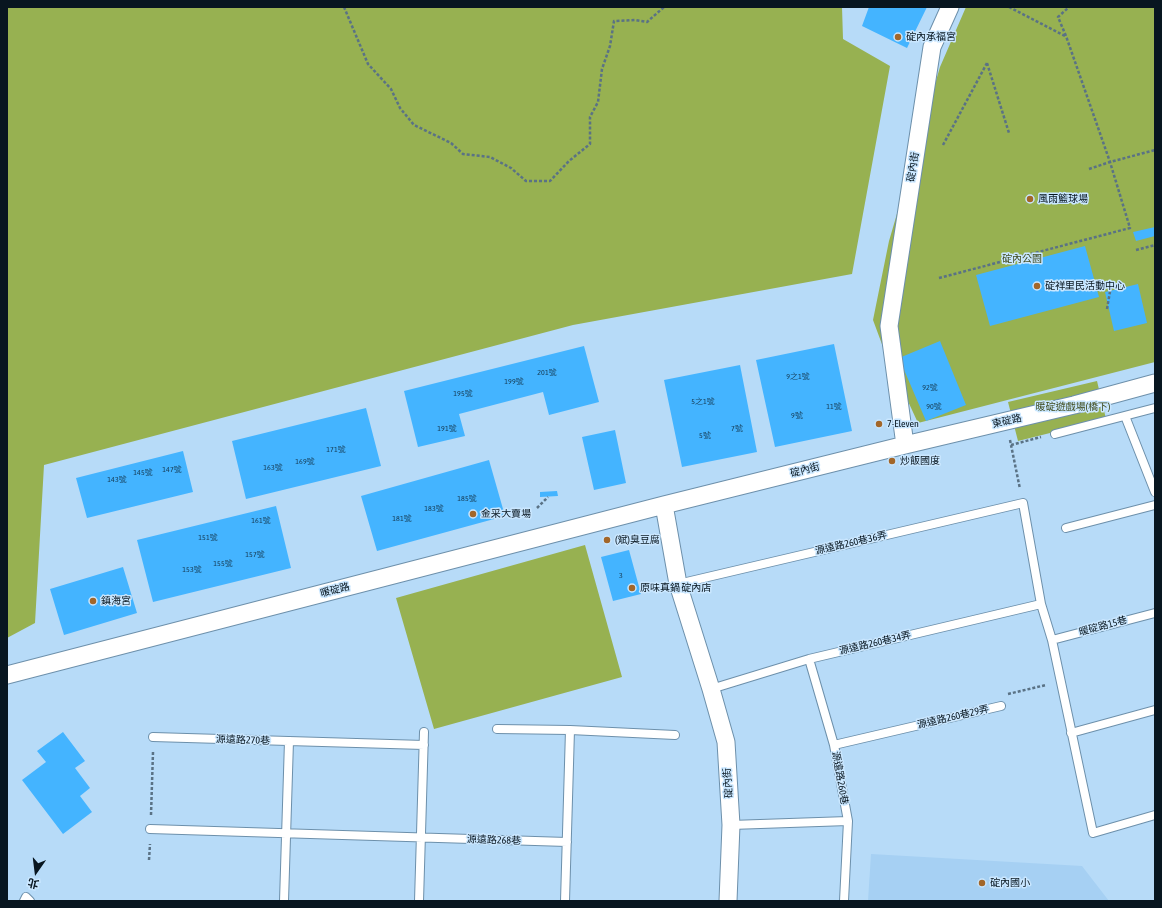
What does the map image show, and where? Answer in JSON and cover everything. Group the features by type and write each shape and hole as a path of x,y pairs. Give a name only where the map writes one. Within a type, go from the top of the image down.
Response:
{"street":[{"name":"碇內街","path":"728,901 731,825 726,742 678,584 664,505 906,445 889,326 932,47 950,7"},
{"name":"東碇路","path":"906,445 1074,405 1155,383"},
{"name":"暖碇路","path":"7,675 664,505"}],"lane":[{"path":"1055,434 1155,408"},
{"path":"1125,416 1155,492"},
{"path":"1023,503 1041,604 1052,640 1092,833 1155,815"},
{"name":"源遠路260巷36弄","path":"678,584 1023,503"},
{"path":"1066,528 1155,505"},
{"name":"源遠路260巷34弄","path":"711,689 809,659 1041,604"},
{"name":"暖碇路15巷","path":"1052,640 1155,613"},
{"name":"源遠路260巷","path":"809,659 834,745 848,821 844,901"},
{"name":"源遠路260巷29弄","path":"834,745 1001,706"},
{"path":"1071,733 1155,710"},
{"path":"497,729 570,730 674,735"},
{"path":"565,901 570,730"},
{"path":"419,901 424,732"},
{"name":"源遠路270巷","path":"153,737 424,746"},
{"path":"284,901 289,741"},
{"path":"731,825 848,821"},
{"path":"150,829 421,837"},
{"name":"源遠路268巷","path":"421,837 567,842"},
{"path":"24,901 26,897 30,901"}],"path":[{"path":"344,7 368,64 391,89 400,108 414,125 451,143 463,154 490,157 511,168 526,181 550,181 569,161 590,144 590,117 598,102 602,69 610,46 614,21 635,20 647,22 664,7"},
{"path":"1009,7 1066,36"},
{"path":"939,278 1130,228 1110,162 1058,17 1069,7"},
{"path":"943,145 987,63 1009,133"},
{"path":"1089,169 1155,150"},
{"path":"1136,250 1155,245"},
{"path":"1107,310 1112,280"},
{"path":"1011,445 1055,434"},
{"path":"1010,439 1023,503"},
{"path":"537,508 548,497"},
{"name":"源遠路260巷29弄","path":"1001,706 1000,696 1060,682"},
{"path":"149,860 153,737"}],"shaded area":[{"name":"碇內國小","path":"871,854 1082,866 1109,901 868,901"}],"green space":[{"path":"7,7 842,7 843,39 890,66 852,274 573,325 44,465 35,623 7,638"},
{"name":"碇內公園","path":"966,7 1155,7 1155,362 918,423 883,347 873,320 889,241 940,67"},
{"name":"暖碇遊戲場(橋下)","path":"1097,381 1106,419 1018,441 1008,402"},
{"path":"585,545 622,677 434,729 396,598"}],"building":[{"name":"碇內承福宮","path":"869,7 927,7 907,48 862,26"},
{"path":"1155,227 1155,236 1136,241 1133,232"},
{"name":"碇祥里民活動中心","path":"1085,246 1099,297 990,326 976,275"},
{"path":"1138,284 1147,323 1114,331 1105,292"},
{"path":"940,341 966,405 926,421 899,358"},
{"path":"834,344 852,431 775,447 756,360"},
{"path":"584,346 599,402 549,415 543,392 459,414 465,436 418,447 404,391"},
{"path":"740,365 757,452 682,467 664,380"},
{"path":"366,408 381,466 246,499 232,441"},
{"path":"615,430 626,483 594,490 582,437"},
{"path":"183,451 193,492 87,518 76,478"},
{"path":"489,460 505,516 377,551 361,496"},
{"path":"557,491 558,496 540,497 540,492"},
{"path":"276,506 291,568 153,602 137,540"},
{"path":"629,550 641,594 613,601 601,557"},
{"name":"鎮海宮","path":"123,567 137,613 64,635 50,589"},
{"path":"63,732 85,761 75,768 90,788 80,796 92,812 63,834 22,780 46,762 37,751"}],"place":[{"name":"碇內承福宮","path":"898,37"},
{"name":"風雨籃球場","path":"1030,199"},
{"name":"碇祥里民活動中心","path":"1037,286"},
{"name":"7-Eleven","path":"879,424"},
{"name":"炒飯國度","path":"892,461"},
{"name":"金采大賣場","path":"473,514"},
{"name":"(斌)臭豆腐","path":"607,540"},
{"name":"原味真鍋 碇內店","path":"632,588"},
{"name":"鎮海宮","path":"93,601"},
{"name":"碇內國小","path":"982,883"}]}
